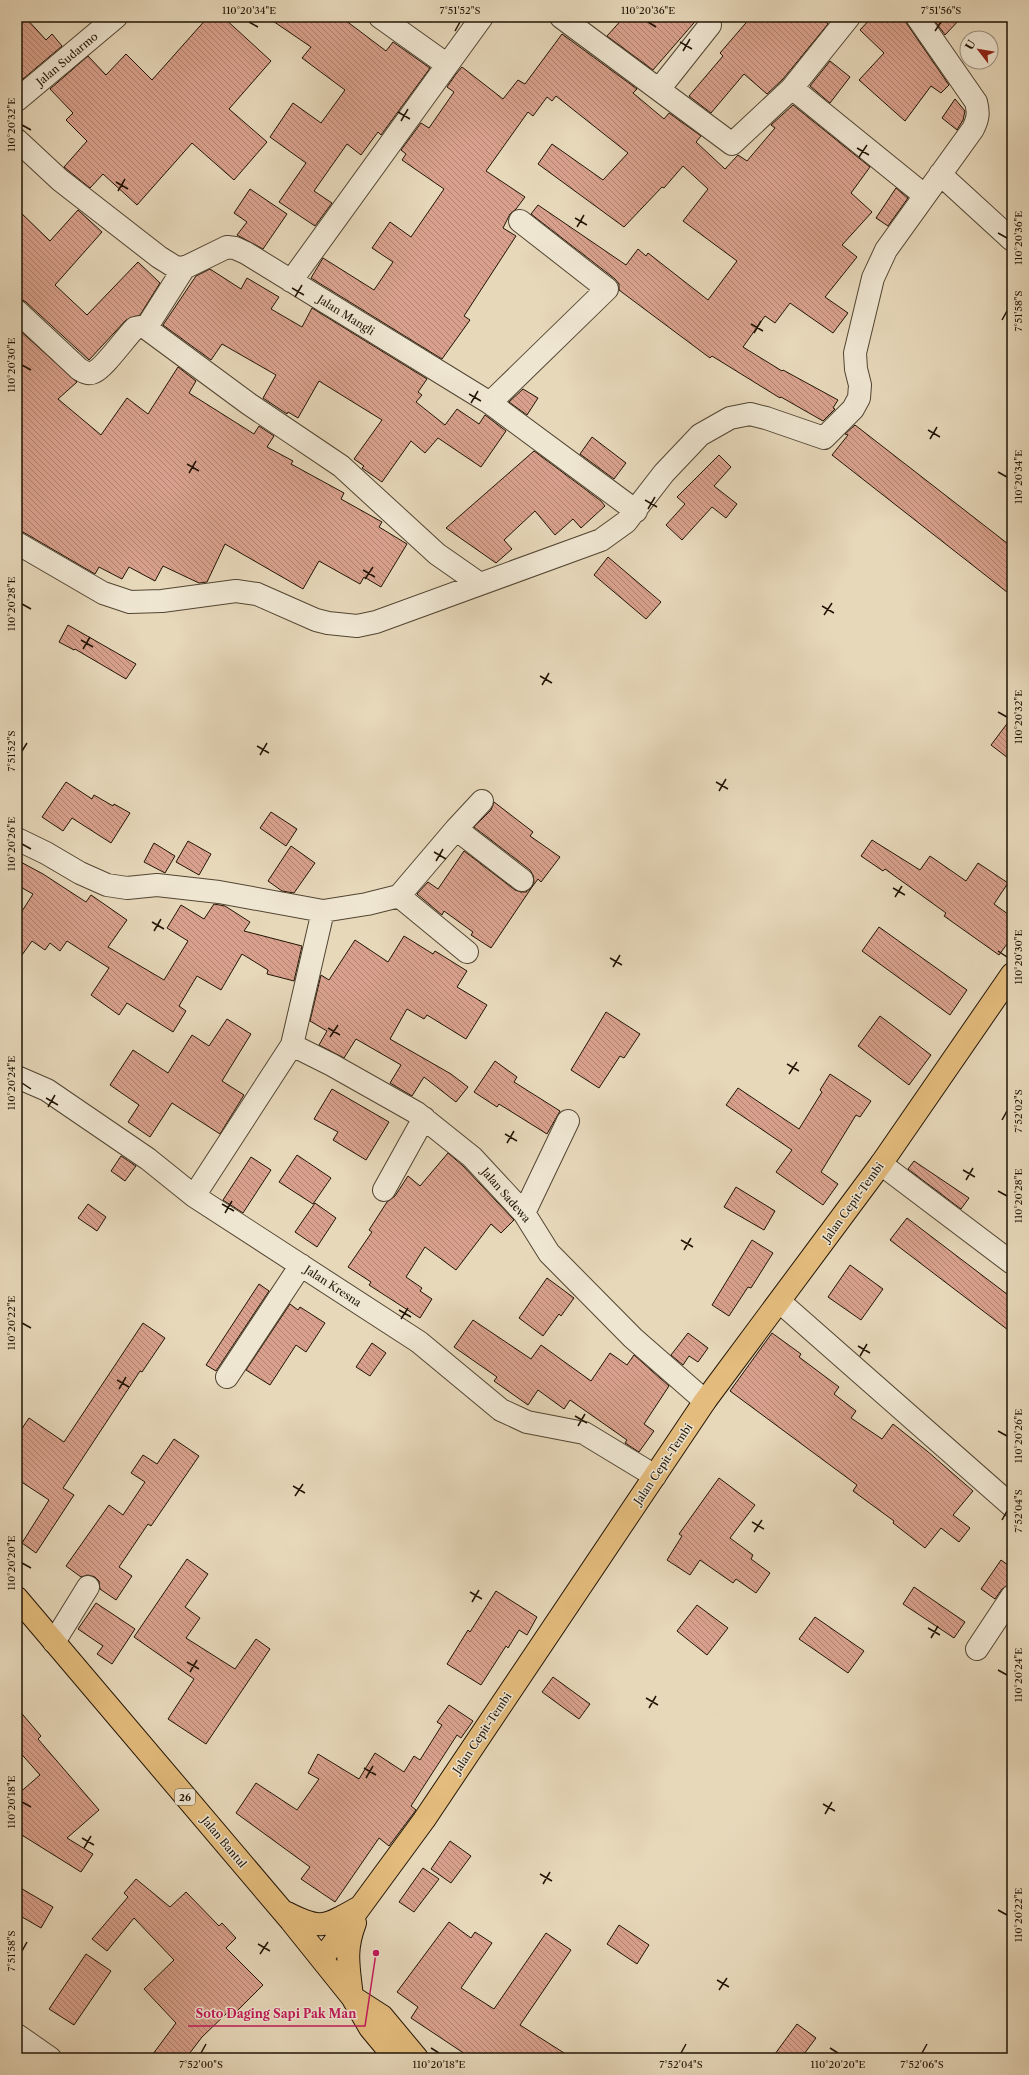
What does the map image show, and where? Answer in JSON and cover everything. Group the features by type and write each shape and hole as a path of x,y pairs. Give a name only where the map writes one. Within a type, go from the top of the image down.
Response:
{"main road":[{"name":"Jalan Cepit-Tembi","path":"322,1959 429,1813 705,1402 880,1164 1012,974"},
{"name":"Jalan Bantul","path":"17,1598 322,1959 352,1996 370,2028 395,2058"},
{"path":"282,1911 304,1922 324,1925 363,1904"},
{"path":"352,1996 347,1954 348,1940 363,1904"},
{"name":"Jalan Bantul","path":"352,1996 382,2016 417,2058"}],"street":[{"name":"Jalan Sudarmo","path":"17,100 116,17"},
{"path":"380,17 446,64"},
{"path":"291,281 446,64 482,17"},
{"path":"561,17 660,88 732,144 792,88 849,17"},
{"path":"17,543 104,593 130,602 162,601 236,591 257,594 316,620 357,626 376,622 601,540 626,522 636,511 646,494 700,434 730,418 750,414 824,438 853,409 860,391 855,365 855,353 873,278 886,250 924,195 973,129 979,111 976,102 917,17"},
{"path":"660,88 710,25"},
{"path":"792,88 924,195"},
{"path":"17,140 60,180 159,257 175,267 184,268 146,328"},
{"path":"940,174 1012,240"},
{"path":"490,403 607,289 520,221"},
{"name":"Jalan Mangli","path":"184,268 220,249 227,247 235,248 246,253 490,403 636,511"},
{"path":"17,311 79,369 86,373 93,373 100,368 135,328 146,328 249,404 341,466 437,554 480,584"},
{"path":"17,839 46,853 80,873 107,885 127,888 157,886 219,892 323,911 367,904 399,896 482,801"},
{"path":"456,829 522,880"},
{"path":"399,896 468,952"},
{"path":"194,1196 292,1045 323,911"},
{"name":"Jalan Sadewa","path":"292,1045 338,1068 424,1118 472,1157 524,1213 548,1253 633,1338 705,1402"},
{"name":"Jalan Kresna","path":"17,1077 47,1090 148,1159 194,1196 420,1342 501,1410 527,1422 584,1433 655,1476"},
{"path":"384,1190 424,1118"},
{"path":"524,1213 568,1121"},
{"path":"880,1164 1012,1263"},
{"path":"227,1378 301,1265"},
{"path":"780,1302 1012,1506"},
{"path":"54,1642 88,1587"},
{"path":"977,1649 1012,1596"},
{"path":"17,2036 50,2058"}],"building":[{"path":"17,17 25,17 46,40 52,34 62,46 17,84"},
{"path":"208,17 223,17 271,61 229,109 267,142 234,180 192,143 137,205 103,174 90,188 64,167 87,141 66,120 73,113 50,89 88,56 106,75 126,54 152,80"},
{"path":"267,17 341,17 386,51 393,42 430,68 381,135 378,132 361,155 347,144 314,191 332,203 315,226 279,202 306,163 270,137 293,103 321,123 345,90 302,58 311,47"},
{"path":"624,17 699,17 653,70 607,36"},
{"path":"751,17 820,17 828,24 783,79 767,94 744,74 711,113 689,96 723,56 720,53"},
{"path":"872,17 905,17 907,24 949,85 941,93 931,86 905,121 859,80 884,53 860,30"},
{"path":"932,17 962,17 945,35"},
{"path":"562,34 637,89 633,93 664,119 669,113 701,136 696,142 725,169 738,155 747,161 775,128 771,125 793,105 870,167 851,193 872,212 842,245 857,257 825,297 848,313 833,333 790,303 775,323 765,316 743,347 782,371 783,370 838,400 833,408 835,409 823,421 781,397 780,398 712,356 710,358 619,290 619,284 615,279 531,214 538,205 626,265 638,249 646,256 648,253 708,300 737,261 683,221 708,189 683,166 664,188 662,187 624,227 538,164 552,144 603,180 628,153 556,96 552,101 547,97 533,116 528,112 486,171 525,197 510,214 503,228 516,236 464,316 470,320 442,359 311,278 323,258 374,290 393,262 372,248 390,222 411,237 444,189 402,160 406,154 401,150 421,123 429,128 454,92 447,87 456,74 462,67 503,99 518,80 525,84"},
{"path":"830,61 850,77 830,103 810,86"},
{"path":"955,99 965,111 963,120 957,130 942,118"},
{"path":"896,188 908,198 888,226 876,218"},
{"path":"250,189 287,214 263,249 237,235 247,222 234,213"},
{"path":"17,209 50,241 78,210 102,232 55,285 87,315 138,262 160,283 140,315 126,320 89,360 26,302 17,297"},
{"path":"210,269 241,289 247,278 279,297 271,309 302,327 312,308 427,379 418,392 422,395 416,402 445,425 457,409 479,424 485,415 506,431 481,467 438,438 425,453 411,441 382,482 362,468 364,466 354,459 382,420 319,381 298,418 288,412 287,414 263,398 276,375 222,344 211,360 163,325 196,276"},
{"path":"17,328 77,382 58,399 101,435 127,398 148,414 178,367 196,381 189,393 254,434 259,426 274,436 267,447 293,461 291,464 344,493 341,499 382,522 379,527 407,544 381,587 364,577 360,584 319,561 303,589 225,544 207,582 199,583 163,566 155,581 129,567 122,579 99,567 95,574 23,532 17,531"},
{"path":"523,389 538,398 527,415 509,402"},
{"path":"855,425 1012,547 1012,596 832,455 848,435 845,434"},
{"path":"592,437 626,463 614,479 580,454"},
{"path":"534,451 601,501 605,506 581,528 573,519 555,535 535,511 504,540 512,549 496,563 446,528"},
{"path":"719,455 731,467 714,486 737,504 726,518 712,507 682,540 666,525 685,504 677,497"},
{"path":"608,557 661,602 646,619 594,575"},
{"path":"68,625 136,664 126,679 75,649 74,650 59,642"},
{"path":"1012,717 1012,761 991,745"},
{"path":"66,782 92,799 94,795 113,806 114,804 130,813 111,843 72,818 63,831 42,817"},
{"path":"494,802 533,832 530,836 560,857 541,882 538,879 532,887 534,881 530,870 474,827 491,810"},
{"path":"271,812 297,829 286,846 260,828"},
{"path":"872,840 920,870 930,856 966,881 978,863 1008,883 994,904 1012,917 1012,937 999,955 944,916 946,913 885,869 883,871 861,856"},
{"path":"188,841 211,854 199,875 176,862"},
{"path":"154,843 175,856 165,873 144,862"},
{"path":"291,846 315,863 294,893 282,891 268,881"},
{"path":"464,851 515,890 526,892 532,887 491,948 471,935 473,932 444,911 442,915 417,894 428,882 438,889"},
{"path":"17,860 43,874 86,902 91,895 127,920 108,947 164,980 188,941 167,928 181,905 204,919 214,904 225,906 250,922 244,931 302,946 294,981 267,974 268,970 242,954 221,990 197,976 179,1006 186,1011 173,1032 127,1003 119,1015 91,995 109,968 67,941 60,951 50,943 45,950 32,941 17,962 17,919 33,894 17,885"},
{"path":"879,927 967,990 950,1015 862,951"},
{"path":"404,936 433,954 435,951 467,971 457,987 487,1005 466,1039 427,1015 424,1019 407,1009 390,1039 451,1074 468,1087 456,1102 424,1077 412,1096 390,1083 401,1065 356,1039 344,1058 319,1045 327,1031 310,1021 321,975 329,980 355,940 388,962"},
{"path":"606,1012 640,1034 624,1058 620,1056 599,1088 571,1070"},
{"path":"880,1016 931,1055 909,1085 858,1046"},
{"path":"227,1019 251,1034 222,1081 244,1095 220,1134 172,1103 150,1137 128,1122 139,1105 110,1085 133,1050 168,1073 192,1035 209,1046"},
{"path":"495,1061 517,1077 514,1082 560,1111 547,1134 499,1104 497,1107 474,1092"},
{"path":"830,1074 871,1101 860,1117 856,1115 821,1172 838,1184 823,1205 776,1172 792,1150 726,1105 738,1088 799,1129 822,1092 820,1090"},
{"path":"332,1089 389,1122 366,1160 333,1140 338,1132 314,1119"},
{"path":"448,1153 463,1166 514,1220 501,1233 491,1224 456,1270 425,1247 406,1277 422,1288 420,1291 432,1299 420,1318 369,1285 371,1282 348,1267 372,1232 369,1230 387,1202 395,1196 408,1176 420,1186"},
{"path":"297,1155 331,1178 313,1204 279,1182"},
{"path":"121,1156 136,1166 125,1181 111,1171"},
{"path":"251,1157 271,1170 243,1213 223,1200"},
{"path":"914,1161 969,1198 961,1209 908,1169"},
{"path":"736,1187 775,1211 764,1230 724,1207"},
{"path":"315,1203 336,1218 317,1247 295,1232"},
{"path":"88,1204 106,1217 97,1231 78,1218"},
{"path":"907,1218 1012,1298 1012,1333 890,1240"},
{"path":"752,1240 773,1253 751,1288 748,1287 729,1316 712,1305"},
{"path":"850,1265 883,1289 861,1320 828,1297"},
{"path":"547,1278 574,1298 561,1316 559,1314 543,1336 519,1318"},
{"path":"259,1284 269,1291 216,1371 206,1365"},
{"path":"290,1304 298,1310 300,1307 325,1323 306,1352 296,1345 270,1385 246,1370"},
{"path":"473,1320 531,1359 541,1345 591,1381 610,1353 627,1365 634,1355 669,1386 644,1424 654,1431 639,1452 625,1443 627,1440 570,1400 564,1409 538,1390 528,1405 494,1381 497,1377 454,1347"},
{"path":"143,1323 165,1338 142,1372 140,1371 63,1488 74,1495 36,1553 22,1543 49,1500 17,1479 17,1436 29,1418 64,1442"},
{"path":"688,1333 708,1348 698,1362 689,1356 683,1365 671,1355"},
{"path":"772,1333 801,1354 799,1357 839,1387 834,1394 856,1411 851,1418 882,1439 893,1424 973,1491 953,1515 970,1528 959,1542 941,1528 925,1548 893,1523 894,1521 853,1491 857,1485 730,1391"},
{"path":"372,1343 386,1353 370,1376 356,1367"},
{"path":"174,1439 199,1456 151,1526 148,1524 119,1567 132,1576 116,1600 100,1589 99,1581 95,1577 88,1575 81,1577 66,1566 109,1505 123,1515 145,1482 131,1473 143,1455 157,1464"},
{"path":"719,1478 755,1505 730,1538 753,1555 751,1559 770,1573 756,1593 736,1579 733,1583 700,1560 690,1575 667,1560 682,1536 679,1534"},
{"path":"187,1559 208,1574 185,1607 200,1618 186,1638 235,1669 256,1639 270,1649 206,1744 168,1719 194,1679 134,1637"},
{"path":"1001,1560 1012,1568 1012,1584 1002,1589 995,1599 981,1589"},
{"path":"914,1587 965,1622 954,1638 903,1604"},
{"path":"496,1591 537,1617 527,1635 519,1630 508,1648 506,1646 481,1685 447,1664 468,1630 470,1632"},
{"path":"96,1603 135,1629 112,1664 97,1654 103,1646 78,1629"},
{"path":"697,1605 728,1628 707,1655 677,1631"},
{"path":"815,1617 864,1651 848,1673 799,1639"},
{"path":"553,1677 590,1704 579,1719 542,1692"},
{"path":"449,1705 473,1721 461,1738 457,1735 411,1806 416,1810 389,1846 379,1838 335,1902 301,1879 310,1867 236,1813 256,1783 297,1810 319,1779 308,1773 318,1754 359,1779 375,1753 404,1772 414,1756 420,1760 442,1725 437,1722"},
{"path":"17,1708 41,1736 38,1739 99,1810 67,1838 93,1854 81,1872 17,1832 17,1795 40,1775 17,1749"},
{"path":"450,1841 471,1856 451,1883 431,1869"},
{"path":"423,1868 439,1879 414,1912 399,1902"},
{"path":"136,1879 170,1907 186,1892 219,1926 222,1923 236,1938 226,1948 263,1985 231,2017 227,2013 202,2037 186,2058 150,2058 176,2023 144,1989 174,1960 134,1918 107,1951 92,1939 128,1897 124,1893"},
{"path":"17,1886 53,1907 41,1928 17,1914"},
{"path":"449,1922 471,1938 475,1932 492,1943 461,1988 494,2009 546,1933 571,1950 520,2025 572,2058 471,2058 411,2018 418,2007 397,1992"},
{"path":"619,1925 649,1945 637,1964 607,1944"},
{"path":"86,1954 111,1971 74,2025 49,2009"},
{"path":"797,2024 816,2038 801,2058 772,2058"}],"place":[{"name":"Soto Daging Sapi Pak Man","path":"376,1953"}]}
